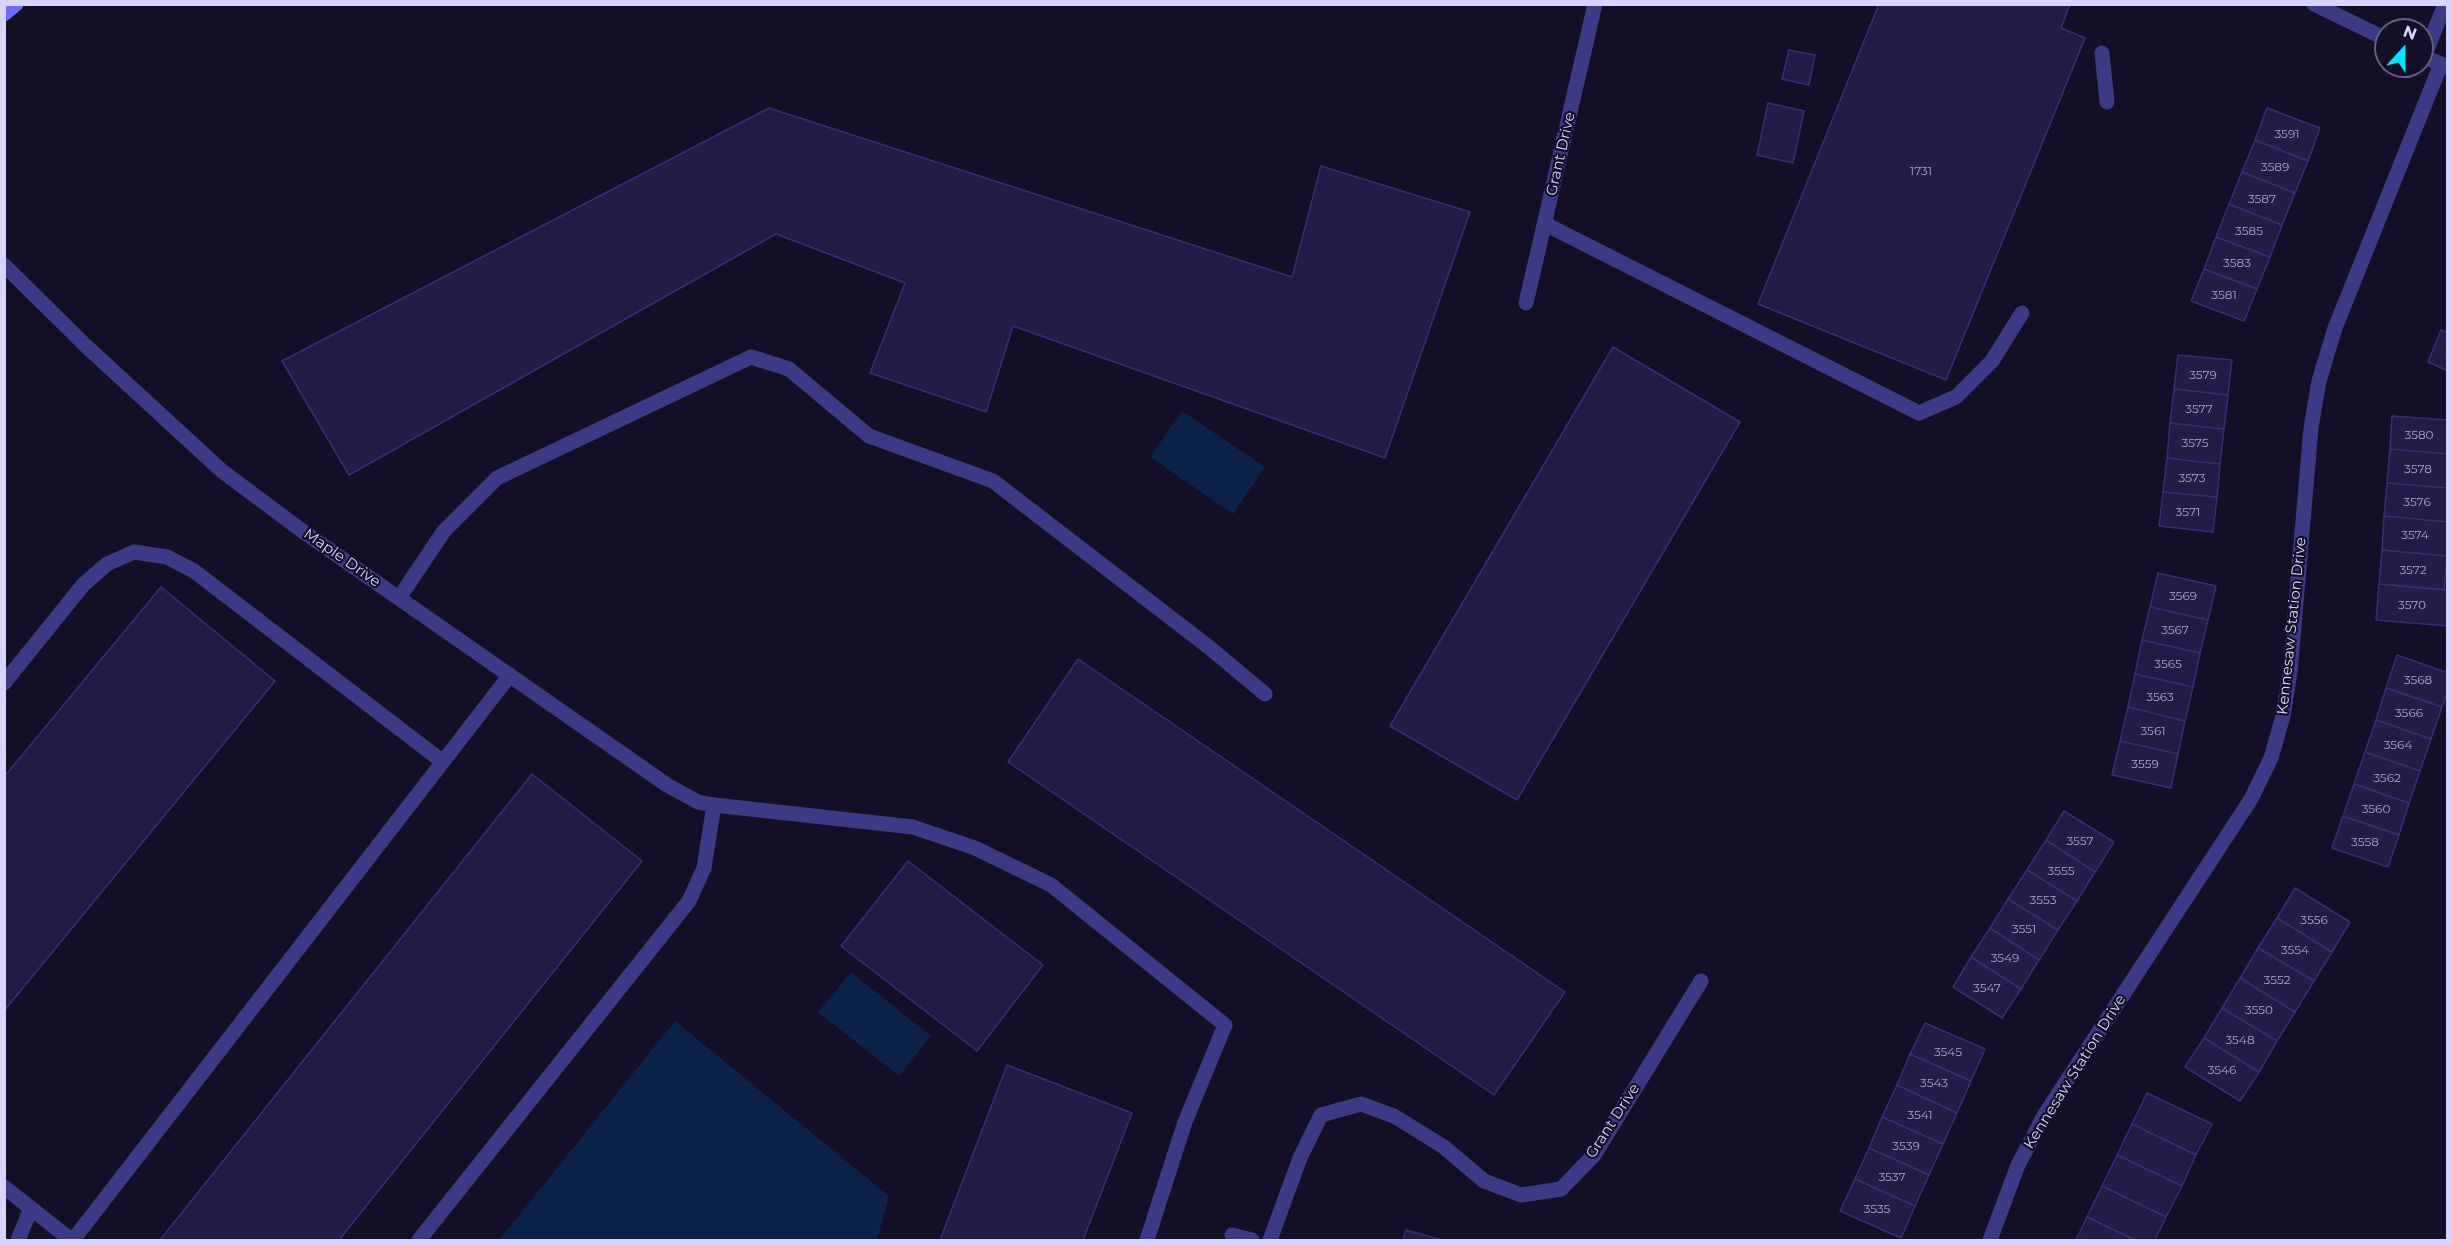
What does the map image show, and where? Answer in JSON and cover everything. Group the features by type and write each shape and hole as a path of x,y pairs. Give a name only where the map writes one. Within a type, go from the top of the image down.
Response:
{"main road":[{"path":"4,14 16,4"}],"street":[{"name":"Grant Drive","path":"1526,303 1596,4"},
{"path":"2314,4 2374,33"},
{"path":"2434,30 2445,4"},
{"path":"2102,52 2107,102"},
{"name":"Kennesaw Station Drive","path":"1990,1240 2018,1165 2045,1114 2251,799 2271,758 2283,716 2290,672 2311,428 2319,381 2335,328 2444,65"},
{"path":"1545,224 1919,412 1956,397 1992,361 2022,313"},
{"name":"Maple Drive","path":"4,265 86,346 222,471 301,530 667,785 698,801 714,805 913,826 975,848 1051,885 1225,1025 1185,1122 1147,1240"},
{"path":"399,598 444,531 497,478 751,357 789,369 869,436 993,481 1192,633 1265,694"},
{"path":"4,683 83,585 107,564 134,552 167,557 194,571 443,762"},
{"path":"4,1187 72,1240 510,675"},
{"path":"419,1240 689,901 704,868 714,805"},
{"name":"Grant Drive","path":"1270,1240 1300,1158 1322,1115 1361,1104 1394,1116 1444,1147 1484,1180 1521,1195 1561,1190 1594,1155 1701,981"},
{"path":"18,1240 31,1208"},
{"path":"1232,1235 1252,1240"}],"water":[{"path":"1182,411 1265,467 1233,514 1150,457"},
{"path":"851,972 931,1036 899,1076 818,1012"},
{"path":"675,1021 889,1196 877,1240 499,1240"}],"building":[{"path":"1879,4 2070,4 2061,28 2085,38 1946,380 1758,304"},
{"path":"1789,50 1815,55 1809,85 1782,79"},
{"path":"1768,103 1804,111 1793,163 1757,155"},
{"path":"769,108 1292,277 1321,166 1470,212 1385,458 1013,326 986,412 870,373 905,283 776,234 349,475 282,361"},
{"path":"2267,108 2320,128 2308,161 2255,140"},
{"path":"2255,140 2308,161 2295,193 2242,172"},
{"path":"2242,172 2295,193 2282,225 2229,204"},
{"path":"2229,204 2282,225 2270,257 2216,237"},
{"path":"2216,237 2270,257 2257,289 2204,269"},
{"path":"2204,269 2257,289 2244,321 2191,301"},
{"path":"2441,330 2448,333 2448,371 2428,362"},
{"path":"1613,347 1740,422 1517,800 1390,726"},
{"path":"2178,355 2232,360 2228,395 2174,389"},
{"path":"2174,389 2228,395 2224,429 2170,423"},
{"path":"2392,416 2448,420 2448,454 2390,449"},
{"path":"2170,423 2224,429 2220,464 2167,458"},
{"path":"2390,449 2448,454 2448,488 2387,483"},
{"path":"2167,458 2220,464 2217,497 2163,492"},
{"path":"2387,483 2448,488 2448,522 2384,516"},
{"path":"2163,492 2217,497 2213,532 2159,526"},
{"path":"2384,516 2448,522 2447,556 2382,550"},
{"path":"2382,550 2447,556 2444,590 2379,584"},
{"path":"2158,573 2216,586 2208,620 2150,607"},
{"path":"2379,584 2448,590 2448,626 2376,620"},
{"path":"161,587 275,681 4,1011 4,777"},
{"path":"2150,607 2208,620 2200,653 2142,640"},
{"path":"2142,640 2200,653 2193,687 2135,674"},
{"path":"2397,655 2448,673 2448,690 2442,707 2386,688"},
{"path":"1078,659 1565,992 1494,1095 1008,762"},
{"path":"2135,674 2193,687 2185,721 2128,707"},
{"path":"2386,688 2442,707 2431,739 2376,720"},
{"path":"2128,707 2185,721 2178,754 2120,741"},
{"path":"2376,720 2431,739 2420,771 2365,752"},
{"path":"2120,741 2178,754 2171,788 2112,775"},
{"path":"2365,752 2420,771 2409,803 2354,784"},
{"path":"532,774 642,861 339,1240 160,1240"},
{"path":"2354,784 2409,803 2399,835 2343,816"},
{"path":"2064,811 2114,842 2095,872 2046,840"},
{"path":"2343,816 2399,835 2388,867 2332,848"},
{"path":"2046,840 2095,872 2077,901 2027,870"},
{"path":"908,861 1043,965 977,1051 841,946"},
{"path":"2027,870 2077,901 2058,930 2008,899"},
{"path":"2295,888 2350,922 2332,952 2277,918"},
{"path":"2008,899 2058,930 2039,960 1990,928"},
{"path":"2277,918 2332,952 2314,981 2258,948"},
{"path":"1990,928 2039,960 2021,989 1971,957"},
{"path":"2258,948 2314,981 2295,1012 2240,978"},
{"path":"1971,957 2021,989 2002,1018 1953,987"},
{"path":"2240,978 2295,1012 2277,1041 2222,1008"},
{"path":"2222,1008 2277,1041 2259,1072 2204,1038"},
{"path":"1925,1023 1985,1049 1971,1081 1910,1054"},
{"path":"2204,1038 2259,1072 2240,1101 2185,1067"},
{"path":"1910,1054 1971,1081 1957,1113 1897,1085"},
{"path":"1007,1065 1132,1113 1083,1240 940,1240"},
{"path":"1897,1085 1957,1113 1943,1144 1882,1117"},
{"path":"2147,1093 2212,1124 2196,1155 2132,1124"},
{"path":"1882,1117 1943,1144 1929,1175 1869,1148"},
{"path":"2132,1124 2196,1155 2182,1186 2117,1155"},
{"path":"1869,1148 1929,1175 1915,1206 1855,1179"},
{"path":"2117,1155 2182,1186 2166,1217 2102,1186"},
{"path":"1855,1179 1915,1206 1901,1238 1840,1211"},
{"path":"2102,1186 2166,1217 2155,1240 2135,1240 2087,1217"},
{"path":"2087,1217 2135,1240 2076,1240"},
{"path":"1406,1230 1442,1240 1403,1240"}]}
